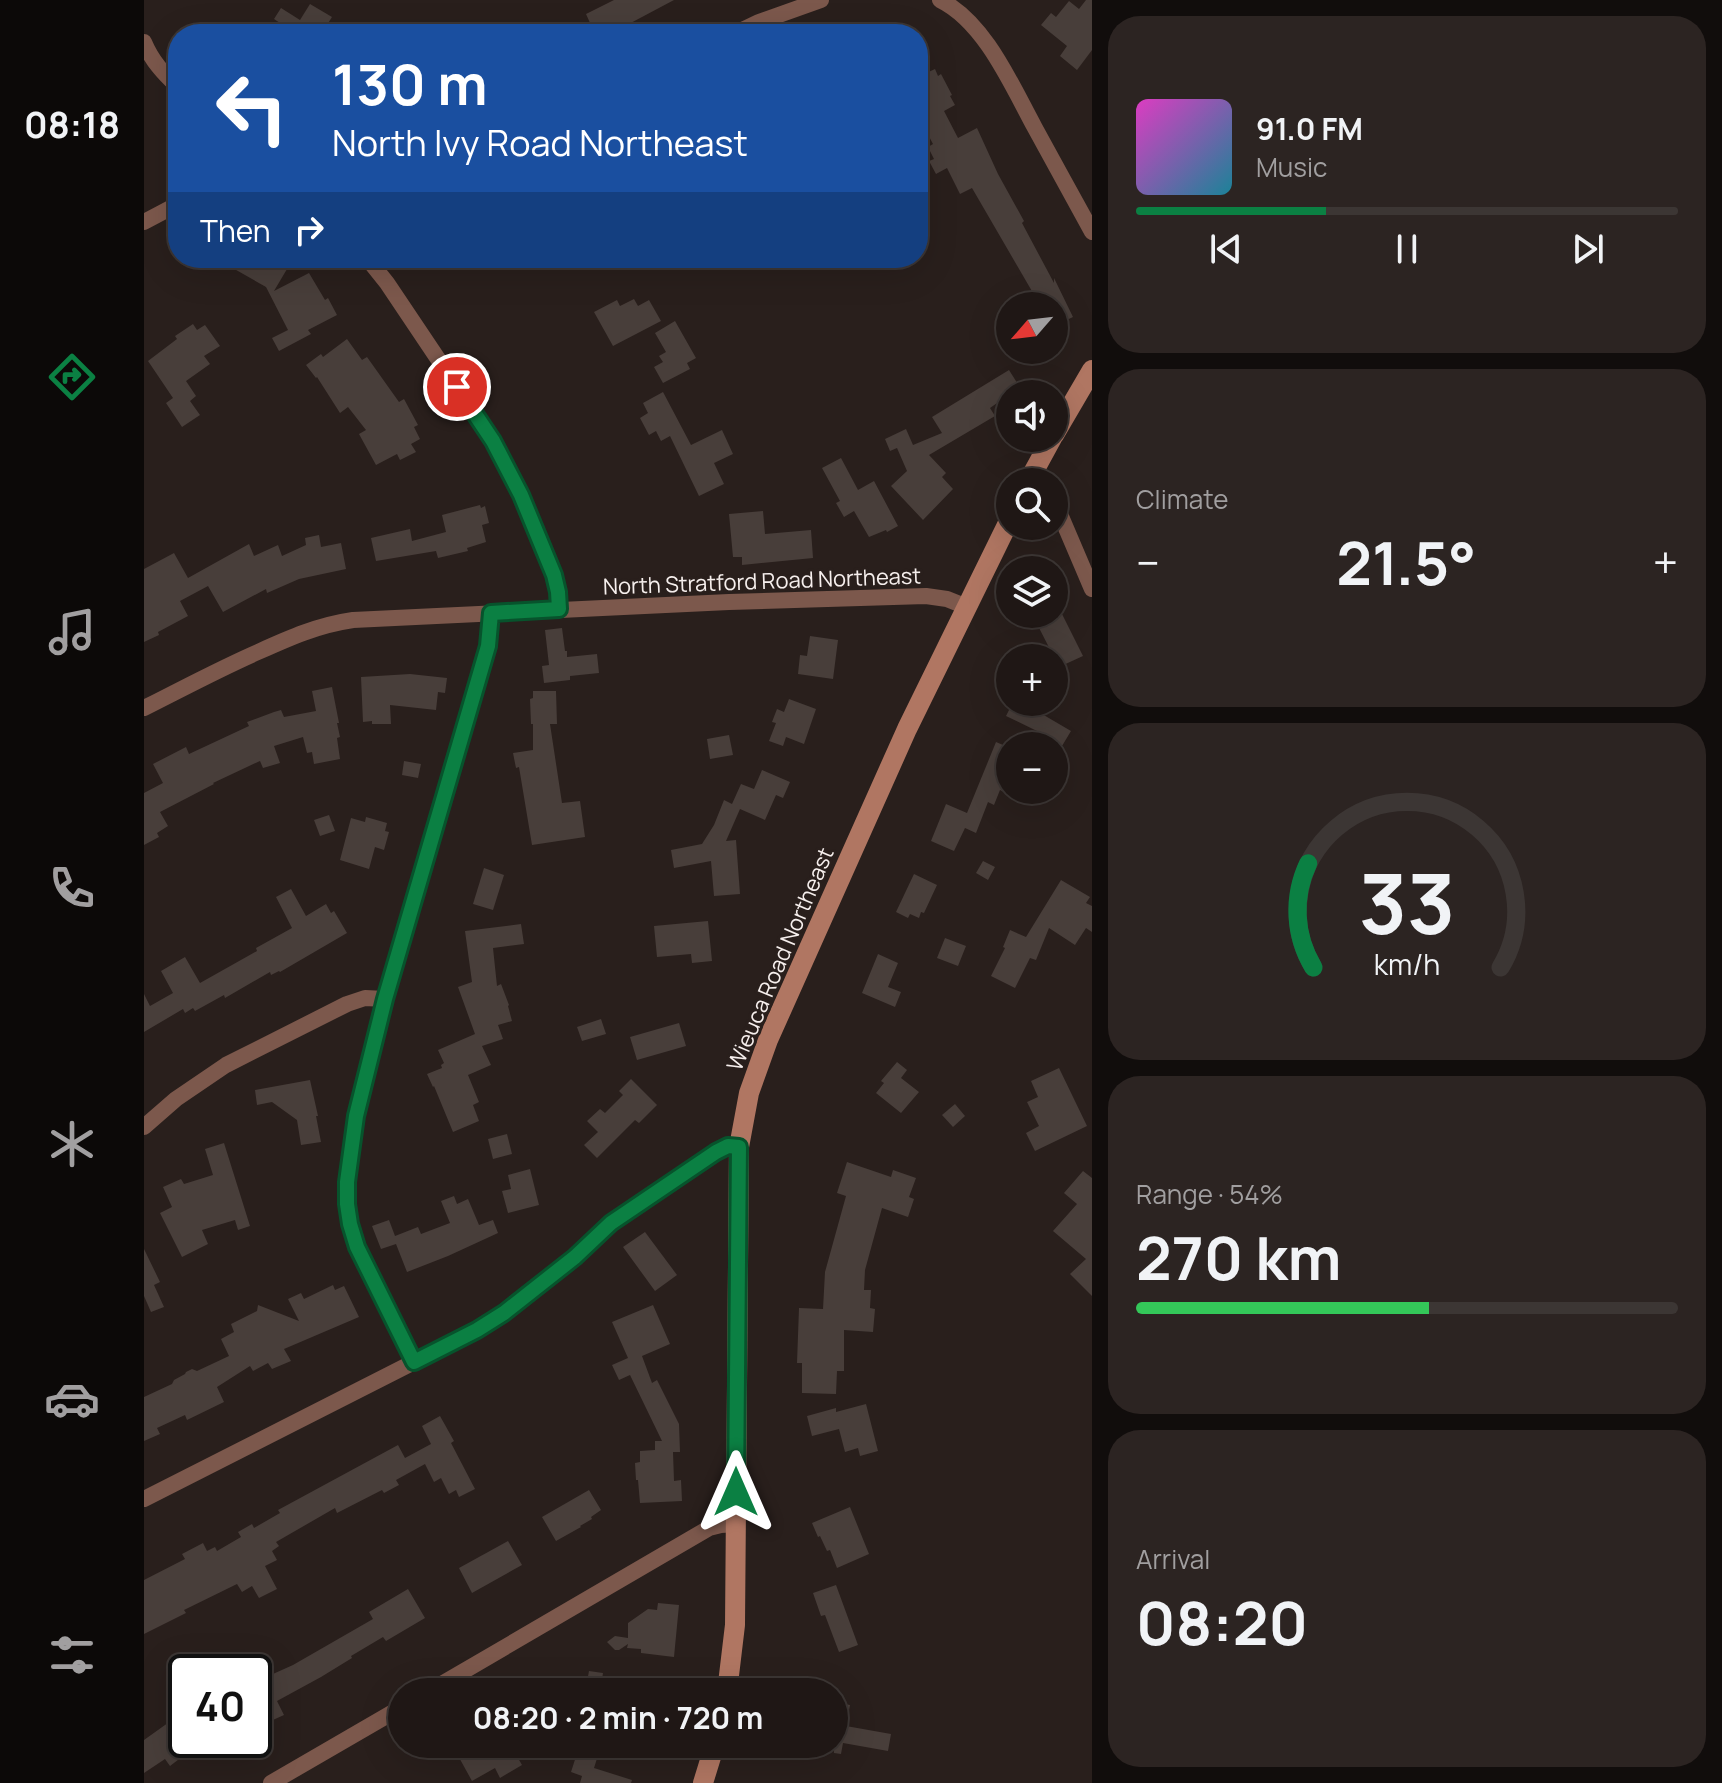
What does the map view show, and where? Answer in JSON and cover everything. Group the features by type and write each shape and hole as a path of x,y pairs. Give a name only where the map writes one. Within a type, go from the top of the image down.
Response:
{"street":[{"path":"755,24 821,0"},
{"path":"940,0 965,19 986,42 1092,232"},
{"path":"144,42 168,78"},
{"path":"144,222 168,209"},
{"path":"375,268 493,441 521,495 554,575 559,609"},
{"path":"1068,411 1092,370"},
{"path":"1068,533 1092,589"},
{"name":"Wieuca Road Northeast","path":"729,1678 735,1625 739,1147 749,1093 768,1040 907,729 1000,540"},
{"name":"North Stratford Road Northeast","path":"144,708 308,629 353,620 926,596 947,599 967,607"},
{"path":"414,1362 357,1247 350,1224 347,1182 356,1116 385,999 488,646 491,613"},
{"path":"144,1127 176,1099 226,1065 347,1004 365,998 385,999"},
{"path":"144,1499 477,1330 504,1313 575,1257 611,1223 716,1152 728,1146 739,1147"},
{"path":"452,1678 709,1528 736,1524"},
{"path":"271,1783 388,1715"},
{"path":"703,1783 711,1758"}],"building":[{"path":"614,0 674,0 629,24 588,24 586,14"},
{"path":"1086,0 1092,0 1092,50 1077,70 1060,56 1067,46 1041,25 1051,13 1056,17 1069,1 1079,9"},
{"path":"310,4 332,17 328,24 282,24 274,19 281,8 300,20"},
{"path":"935,69 952,95 955,105 944,111 958,138 977,128 1024,221 1022,223 1061,292 1032,292 972,188 960,194 947,168 936,174 929,161 934,159 928,147 933,144 928,135 928,72"},
{"path":"233,268 288,268 274,291 309,273 337,315 308,330 311,334 279,351 272,338 288,330 266,287"},
{"path":"634,299 638,306 649,300 661,321 613,346 594,312 617,300 620,306"},
{"path":"675,321 696,358 687,363 690,369 663,383 654,367 663,362 659,356 666,352 655,333"},
{"path":"193,324 197,330 205,325 220,346 204,356 210,364 186,381 196,396 190,401 200,415 182,427 166,403 173,398 148,361"},
{"path":"347,339 362,360 367,357 399,402 404,399 418,425 414,427 420,439 411,444 416,452 400,460 397,454 376,465 359,434 366,430 348,407 340,413 306,365"},
{"path":"1009,370 1015,380 996,380 996,404 990,408 995,416 929,455 946,473 942,477 953,489 923,520 891,486 907,471 897,448 890,451 885,439 906,429 913,445 942,433 932,417"},
{"path":"663,392 691,445 722,430 733,454 714,463 724,484 699,496 670,436 661,441 656,431 649,435 640,418 648,413 643,403"},
{"path":"841,458 858,490 874,481 898,526 869,537 854,511 844,517 836,503 840,501 822,468"},
{"path":"480,505 481,508 485,506 489,523 482,525 486,542 467,548 468,551 438,558 436,551 376,561 371,538 410,529 412,541 446,532 442,515"},
{"path":"763,511 765,534 811,530 813,558 742,565 742,557 733,557 729,514"},
{"path":"319,535 321,547 341,543 346,569 299,579 267,593 266,589 223,612 208,586 180,601 188,616 144,642 144,569 174,553 188,578 249,544 254,556 278,545 282,556 306,545 305,538"},
{"path":"1068,626 1083,656 1068,663 1068,644 1047,644 1039,628"},
{"path":"562,628 567,657 597,654 599,673 544,683 542,666 549,665 545,630"},
{"path":"810,636 838,640 833,679 798,674 800,655 807,656"},
{"path":"410,674 447,678 445,693 438,692 436,710 390,705 391,724 363,722 361,677"},
{"path":"332,687 339,723 340,737 337,738 340,759 314,764 312,752 307,753 303,737 274,746 280,763 263,768 260,761 160,812 168,826 157,833 159,837 144,845 144,793 163,783 153,764 186,747 189,754 249,726 247,722 274,712 281,710 284,717 316,711 312,691"},
{"path":"533,691 556,691 557,724 550,724 562,803 580,801 585,837 532,845 519,767 516,768 513,753 533,750 530,699 533,698"},
{"path":"789,699 816,709 804,744 786,737 783,746 769,741 776,723 772,722 777,709 784,712"},
{"path":"1006,716 1045,716 1071,731 1068,736 1068,732 1037,731"},
{"path":"729,735 733,755 710,759 707,739"},
{"path":"996,742 996,800 994,805 988,802 976,833 965,828 954,851 931,841 946,804 967,813"},
{"path":"404,761 421,764 418,778 402,775"},
{"path":"762,770 790,782 783,798 776,795 765,820 740,809 726,841 736,840 740,894 714,896 711,861 674,868 671,850 702,844 724,800 732,804 741,784 754,789"},
{"path":"329,815 335,831 320,836 314,820"},
{"path":"366,817 387,823 385,831 389,832 384,850 375,847 369,869 340,860 351,818 365,822"},
{"path":"983,861 995,867 988,880 976,873"},
{"path":"484,868 504,875 493,910 473,904"},
{"path":"914,874 937,885 924,913 921,912 919,918 910,914 908,918 896,912"},
{"path":"1061,880 1090,897 1086,903 1092,906 1092,932 1086,928 1075,945 1049,928 1036,960 1030,958 1015,988 991,976 1010,930 1026,937"},
{"path":"291,889 306,916 326,904 347,933 280,972 271,975 270,972 195,1011 193,1008 185,1013 183,1009 144,1032 144,994 150,1006 173,993 161,971 185,957 200,983 257,951 256,948 292,928 276,897"},
{"path":"708,921 712,961 692,963 691,954 657,957 654,926"},
{"path":"521,924 524,944 493,948 497,986 501,984 512,1021 498,1025 503,1039 482,1046 491,1065 468,1075 479,1102 473,1105 479,1121 453,1132 427,1074 442,1068 444,1063 438,1050 475,1034 458,987 472,982 465,931"},
{"path":"945,938 966,946 958,966 937,958"},
{"path":"878,954 898,963 888,987 901,992 895,1007 862,993"},
{"path":"601,1019 606,1034 582,1041 577,1027"},
{"path":"679,1023 686,1046 637,1060 630,1037"},
{"path":"897,1062 907,1070 901,1078 919,1092 901,1113 876,1093 884,1083 881,1081"},
{"path":"1059,1068 1087,1126 1035,1151 1026,1133 1039,1126 1027,1102 1038,1097 1031,1081"},
{"path":"631,1079 657,1105 639,1123 635,1120 597,1158 584,1145 598,1132 587,1121 600,1109 605,1113 623,1095 619,1091"},
{"path":"310,1080 321,1142 301,1145 297,1120 272,1102 257,1105 255,1090"},
{"path":"955,1104 965,1116 953,1127 942,1115"},
{"path":"507,1134 512,1154 493,1159 488,1139"},
{"path":"224,1143 250,1226 238,1230 235,1220 202,1230 208,1244 182,1257 160,1213 172,1207 163,1187 181,1179 184,1184 213,1175 205,1149"},
{"path":"847,1162 891,1177 893,1170 916,1178 909,1197 914,1199 908,1217 882,1208 865,1270 864,1290 871,1290 870,1308 875,1309 873,1332 844,1330 844,1371 837,1371 836,1394 802,1393 802,1363 797,1363 799,1308 823,1309 825,1272 846,1196 837,1193"},
{"path":"530,1169 539,1205 508,1213 502,1191 511,1189 508,1175"},
{"path":"1083,1171 1092,1178 1092,1296 1070,1274 1086,1259 1053,1231 1077,1204 1064,1193"},
{"path":"454,1196 457,1204 468,1199 479,1225 493,1220 498,1233 407,1272 396,1244 381,1249 372,1226 389,1220 395,1236 418,1227 421,1234 450,1223 441,1201"},
{"path":"645,1232 677,1275 655,1291 623,1247"},
{"path":"144,1249 160,1282 154,1285 164,1307 151,1312 144,1296"},
{"path":"333,1285 335,1290 344,1286 359,1317 284,1349 291,1361 272,1369 268,1363 253,1371 250,1366 217,1387 224,1402 187,1420 185,1415 157,1428 160,1434 144,1441 144,1397 172,1384 192,1369 197,1371 229,1356 221,1339 234,1332 231,1324 257,1311 258,1305 299,1321 288,1299 301,1293 304,1299"},
{"path":"653,1305 670,1344 642,1356 652,1383 657,1380 679,1424 680,1452 673,1452 674,1481 681,1480 682,1501 640,1503 635,1463 640,1462 640,1451 655,1450 655,1441 662,1441 630,1375 619,1380 612,1365 628,1358 612,1322"},
{"path":"866,1404 878,1451 860,1456 858,1448 845,1452 839,1429 812,1436 807,1416"},
{"path":"440,1416 475,1489 459,1497 456,1490 449,1494 441,1478 434,1482 425,1464 396,1480 399,1485 384,1493 382,1490 337,1513 335,1508 276,1542 279,1546 272,1551 277,1560 265,1566 277,1589 259,1598 252,1586 242,1592 237,1584 144,1634 144,1580 185,1559 182,1554 203,1543 207,1551 215,1547 217,1551 241,1537 238,1532 252,1524 254,1528 280,1513 278,1510 398,1445 405,1458 431,1444 422,1426"},
{"path":"589,1490 601,1510 581,1527 556,1541 542,1517"},
{"path":"850,1507 869,1554 837,1568 830,1550 827,1551 812,1523"},
{"path":"508,1541 522,1565 472,1593 459,1568"},
{"path":"836,1585 858,1645 839,1652 813,1593"},
{"path":"408,1589 425,1618 386,1641 383,1637 277,1701 284,1715 272,1720 272,1674 373,1619 369,1612"},
{"path":"658,1603 679,1605 674,1657 641,1653 641,1649 627,1648 628,1644 615,1650 607,1642 615,1636 628,1638 628,1623 648,1609 657,1610"},
{"path":"589,1671 603,1673 602,1678 588,1678"},
{"path":"168,1723 168,1758 180,1758 170,1766 165,1759 144,1773 144,1740"},
{"path":"848,1726 891,1734 888,1751 848,1744"},
{"path":"459,1758 518,1758 522,1765 500,1778 495,1768 472,1781"},
{"path":"576,1758 597,1758 594,1768 632,1780 631,1783 580,1783 582,1776 571,1772"}],"route":[{"path":"457,387 493,441 521,495 554,575 559,609 491,613 488,646 385,999 356,1116 347,1182 350,1224 357,1247 414,1362 504,1313 575,1257 611,1223 716,1152 728,1146 739,1147 736,1492"}]}
